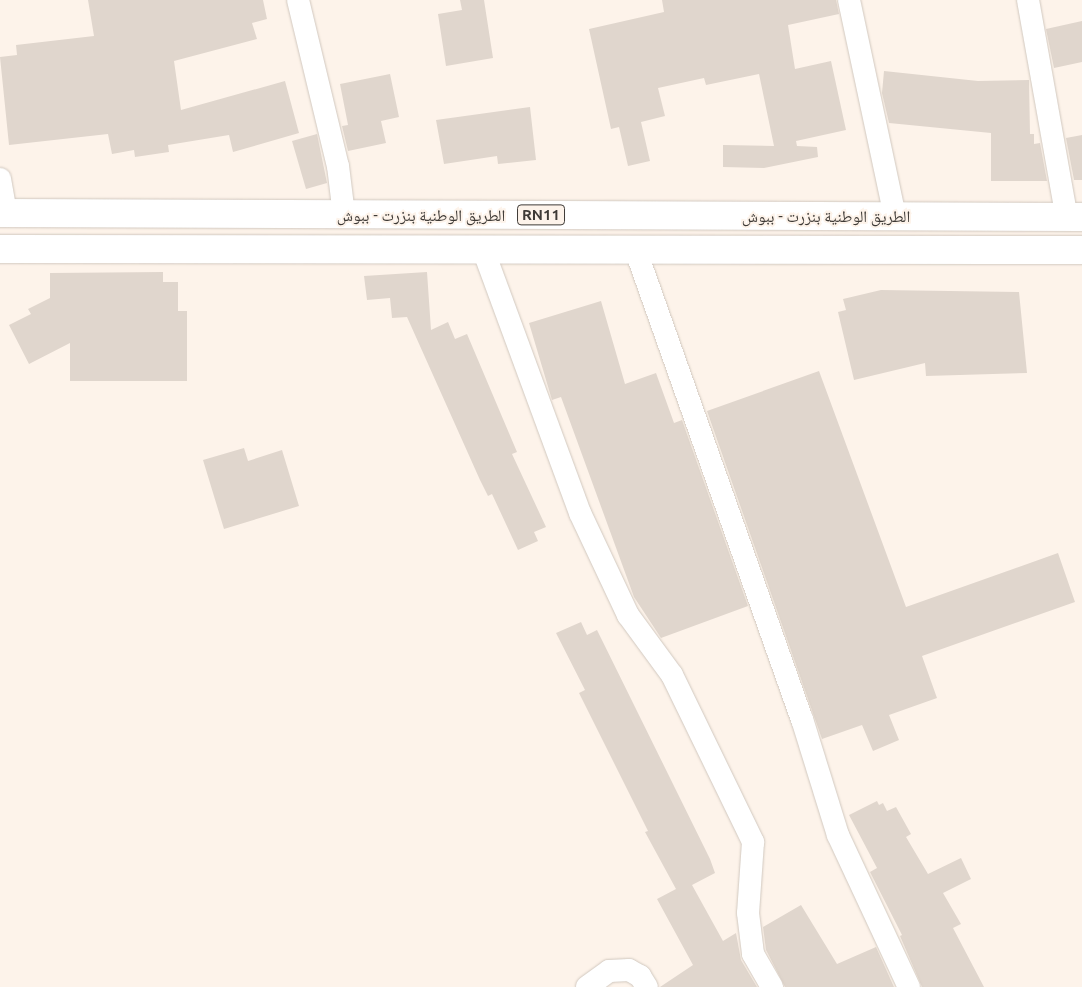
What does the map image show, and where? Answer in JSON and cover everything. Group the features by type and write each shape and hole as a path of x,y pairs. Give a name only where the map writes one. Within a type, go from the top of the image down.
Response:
{"main road":[{"name":"الطريق الوطنية بنزرت - ببوش","path":"3,213 1075,218"},
{"name":"RN11","path":"0,249 484,252 1082,250"}],"street":[{"path":"298,0 338,166 344,214"},
{"path":"849,0 894,217"},
{"path":"1028,0 1075,218"},
{"path":"0,179 3,213"},
{"path":"636,251 802,719 838,835 909,987"},
{"path":"484,252 580,513 628,616 672,675 753,842 748,913 753,954 772,987"},
{"path":"587,987 609,971 629,970 640,976 647,987"}],"building":[{"path":"88,0 263,0 267,19 252,23 257,39 174,61 181,110 285,81 299,133 233,152 229,135 168,145 169,152 135,157 134,150 112,154 108,134 9,145 0,57 17,55 16,45 94,36"},
{"path":"460,0 484,0 493,58 446,66 438,14 462,10"},
{"path":"662,0 836,0 839,14 788,25 795,69 831,61 846,130 796,141 797,146 817,147 818,157 764,168 723,167 723,145 774,146 759,74 706,85 704,78 658,88 665,116 641,122 650,161 628,166 619,127 611,129 589,29 664,12"},
{"path":"1082,21 1082,62 1054,68 1046,29"},
{"path":"884,71 978,81 1029,80 1030,134 1034,134 1034,144 1040,143 1047,181 991,181 991,133 889,123 882,93"},
{"path":"390,74 399,117 381,121 386,143 348,151 342,126 348,125 340,84"},
{"path":"530,107 536,160 498,164 497,156 444,164 436,120"},
{"path":"317,134 327,183 306,189 292,141"},
{"path":"1082,135 1082,180 1074,180 1066,138"},
{"path":"163,272 163,282 178,282 178,311 187,311 187,381 70,381 70,343 29,364 9,325 31,314 28,309 50,298 50,273"},
{"path":"427,272 431,330 448,322 455,339 467,334 517,452 512,454 546,527 534,532 538,541 518,550 492,494 488,496 480,480 407,317 392,318 390,298 367,300 364,276"},
{"path":"881,290 1019,292 1027,373 926,376 925,363 854,380 838,312 846,310 843,299"},
{"path":"601,301 625,384 656,373 674,423 682,420 748,606 661,638 634,597 561,397 552,400 529,323"},
{"path":"819,371 906,607 1058,553 1075,602 922,656 937,698 889,715 899,740 873,751 862,725 822,739 707,411"},
{"path":"244,448 248,461 282,450 299,506 224,529 203,460"},
{"path":"581,622 587,635 597,630 710,859 715,873 692,885 723,941 736,933 741,960 757,987 660,987 693,965 657,899 676,889 645,832 648,831 579,693 585,690 556,633"},
{"path":"877,801 879,805 883,803 887,811 896,807 911,834 906,837 928,874 961,858 971,879 943,893 961,924 953,928 984,987 922,987 900,936 902,935 870,872 877,868 849,815"},
{"path":"801,905 837,964 876,947 894,987 785,987 766,950 763,927"}]}
